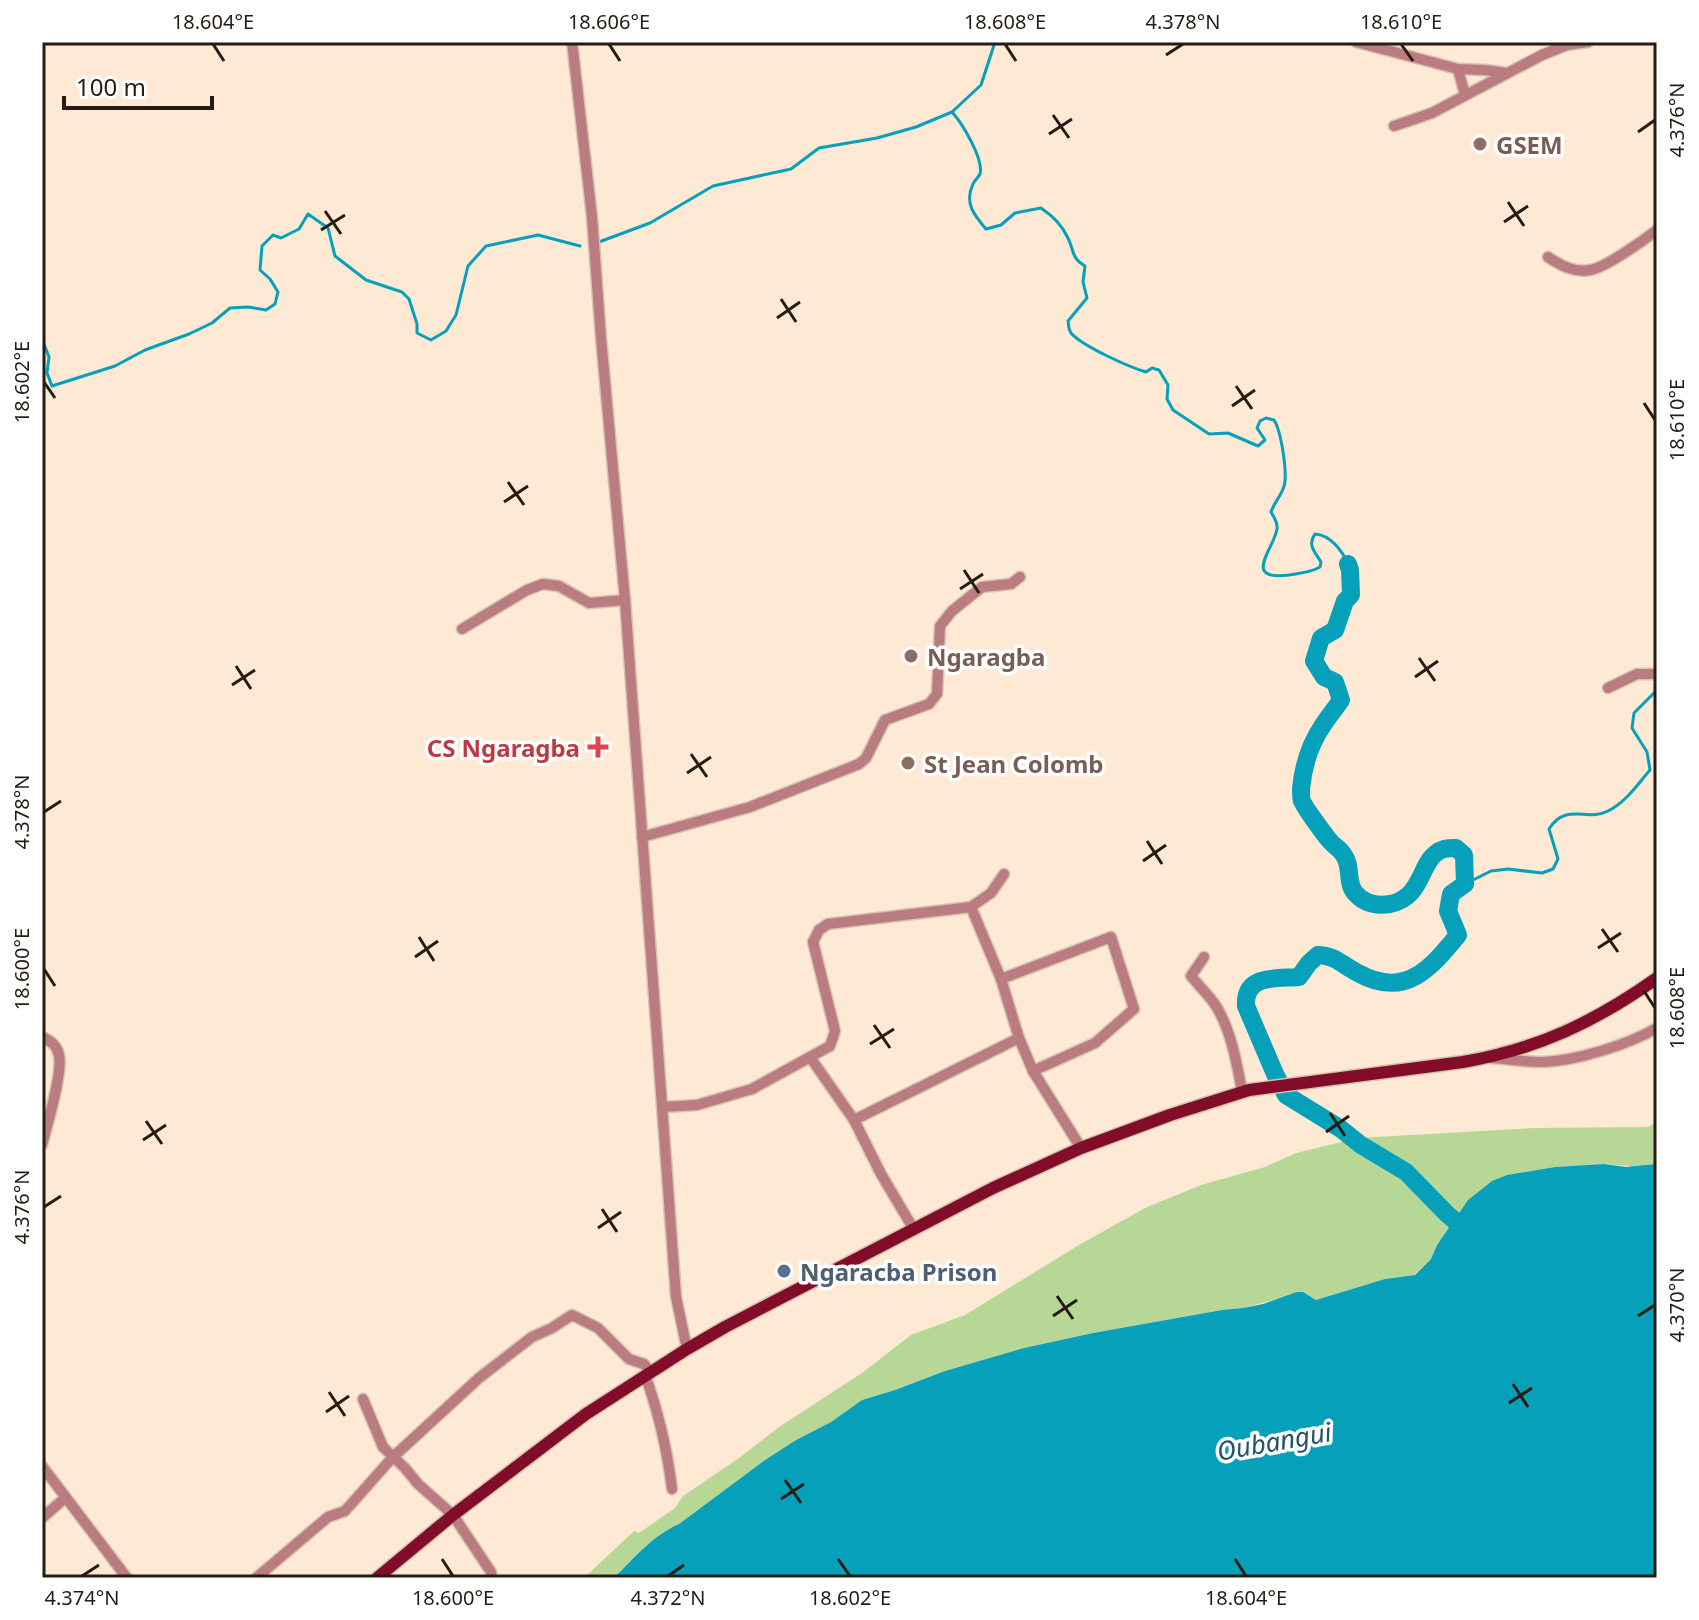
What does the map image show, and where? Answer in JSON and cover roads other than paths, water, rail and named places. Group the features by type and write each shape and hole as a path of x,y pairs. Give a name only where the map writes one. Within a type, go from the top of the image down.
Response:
{"main road":[{"path":"377,1578 453,1515 586,1414 687,1349 993,1188 1081,1148 1245,1091 1489,1058 1531,1046 1577,1028 1657,978"}],"street":[{"path":"572,42 592,217 625,600 676,1297 687,1349"},
{"path":"1356,42 1458,69 1507,73"},
{"path":"1394,126 1432,113 1567,45 1588,42"},
{"path":"1458,69 1465,95"},
{"path":"1548,257 1562,266 1592,271 1635,247 1657,230"},
{"path":"642,837 750,807 859,764 866,758 885,720 929,704 937,694 940,626 952,611 982,587 1011,584 1020,577"},
{"path":"462,629 527,590 543,584 559,586 589,603 625,600"},
{"path":"1608,688 1637,674 1657,674"},
{"path":"663,1107 697,1105 752,1089 830,1046 835,1031 813,942 819,930 828,924 971,907 991,893 1004,874"},
{"path":"971,907 1001,979 1033,1071 1081,1148"},
{"path":"1001,979 1111,937 1134,1009 1095,1043 1033,1071"},
{"path":"1204,957 1191,976 1221,1016 1245,1091"},
{"path":"1489,1058 1543,1062 1583,1055 1610,1048 1657,1028"},
{"path":"42,1037 53,1043 59,1055 58,1081 42,1145"},
{"path":"854,1120 1019,1038"},
{"path":"810,1057 854,1120 913,1228"},
{"path":"256,1578 328,1517 345,1511 392,1458 479,1378 532,1337 572,1315 598,1328 629,1359 644,1364 662,1429 672,1489"},
{"path":"363,1399 379,1439 392,1458 453,1515 492,1578"},
{"path":"42,1466 127,1578"},
{"path":"42,1518 65,1498"}],"water":[{"name":"Oubangui","path":"1604,1164 1626,1167 1657,1164 1657,1578 614,1578 660,1535 765,1460 831,1422 862,1400 1024,1348 1263,1304 1297,1292 1316,1300 1385,1279 1415,1275 1431,1259 1468,1200 1492,1181 1507,1175 1555,1167"}],"waterway":[{"path":"952,112 981,85 995,42"},
{"path":"599,242 650,223 713,186 791,169 819,148 877,138 952,112 979,160 980,174 970,191 970,203 986,229 1001,225 1015,213 1041,208 1060,225 1075,257 1085,266 1083,282 1087,298 1068,321 1071,333 1095,350 1129,366 1146,372 1152,368 1159,370 1168,385 1167,399 1173,410 1209,434 1228,433 1258,446 1265,440 1257,428 1260,421 1266,418 1274,420 1282,444 1285,483 1271,512 1277,529 1264,562 1266,573 1289,575 1320,567 1321,562 1312,545 1315,534 1335,544 1348,564"},
{"path":"42,339 49,357 47,373 52,386 115,366 145,350 189,334 212,323 230,308 266,310 275,304 278,292 260,270 262,246 273,235 281,238 299,229 308,214 328,228 335,256 366,280 402,292 409,299 417,333 431,340 446,331 456,315 468,266 486,246 538,235 580,246"},
{"path":"1348,564 1351,595 1345,601 1335,630 1321,638 1314,661 1324,677 1335,682 1341,700 1318,732 1311,748 1302,781 1302,800 1324,834 1346,859 1353,890 1372,904 1402,900 1416,886 1436,853 1456,848 1464,855 1465,884 1451,894 1448,911 1458,935 1426,969 1403,981 1390,983 1375,980 1334,959 1318,955 1299,977 1256,983 1250,988 1246,1006 1286,1095 1406,1172 1474,1237"},
{"path":"1465,884 1491,871 1508,869 1542,873 1553,869 1558,859 1549,829 1556,821 1570,814 1600,814 1626,798 1650,770 1647,752 1632,728 1634,713 1657,690"}],"place":[{"name":"GSEM","path":"1480,144"},
{"name":"Ngaragba","path":"911,656"},
{"name":"CS Ngaragba","path":"598,747"},
{"name":"St Jean Colomb","path":"908,763"},
{"name":"Ngaracba Prison","path":"784,1271"}]}
